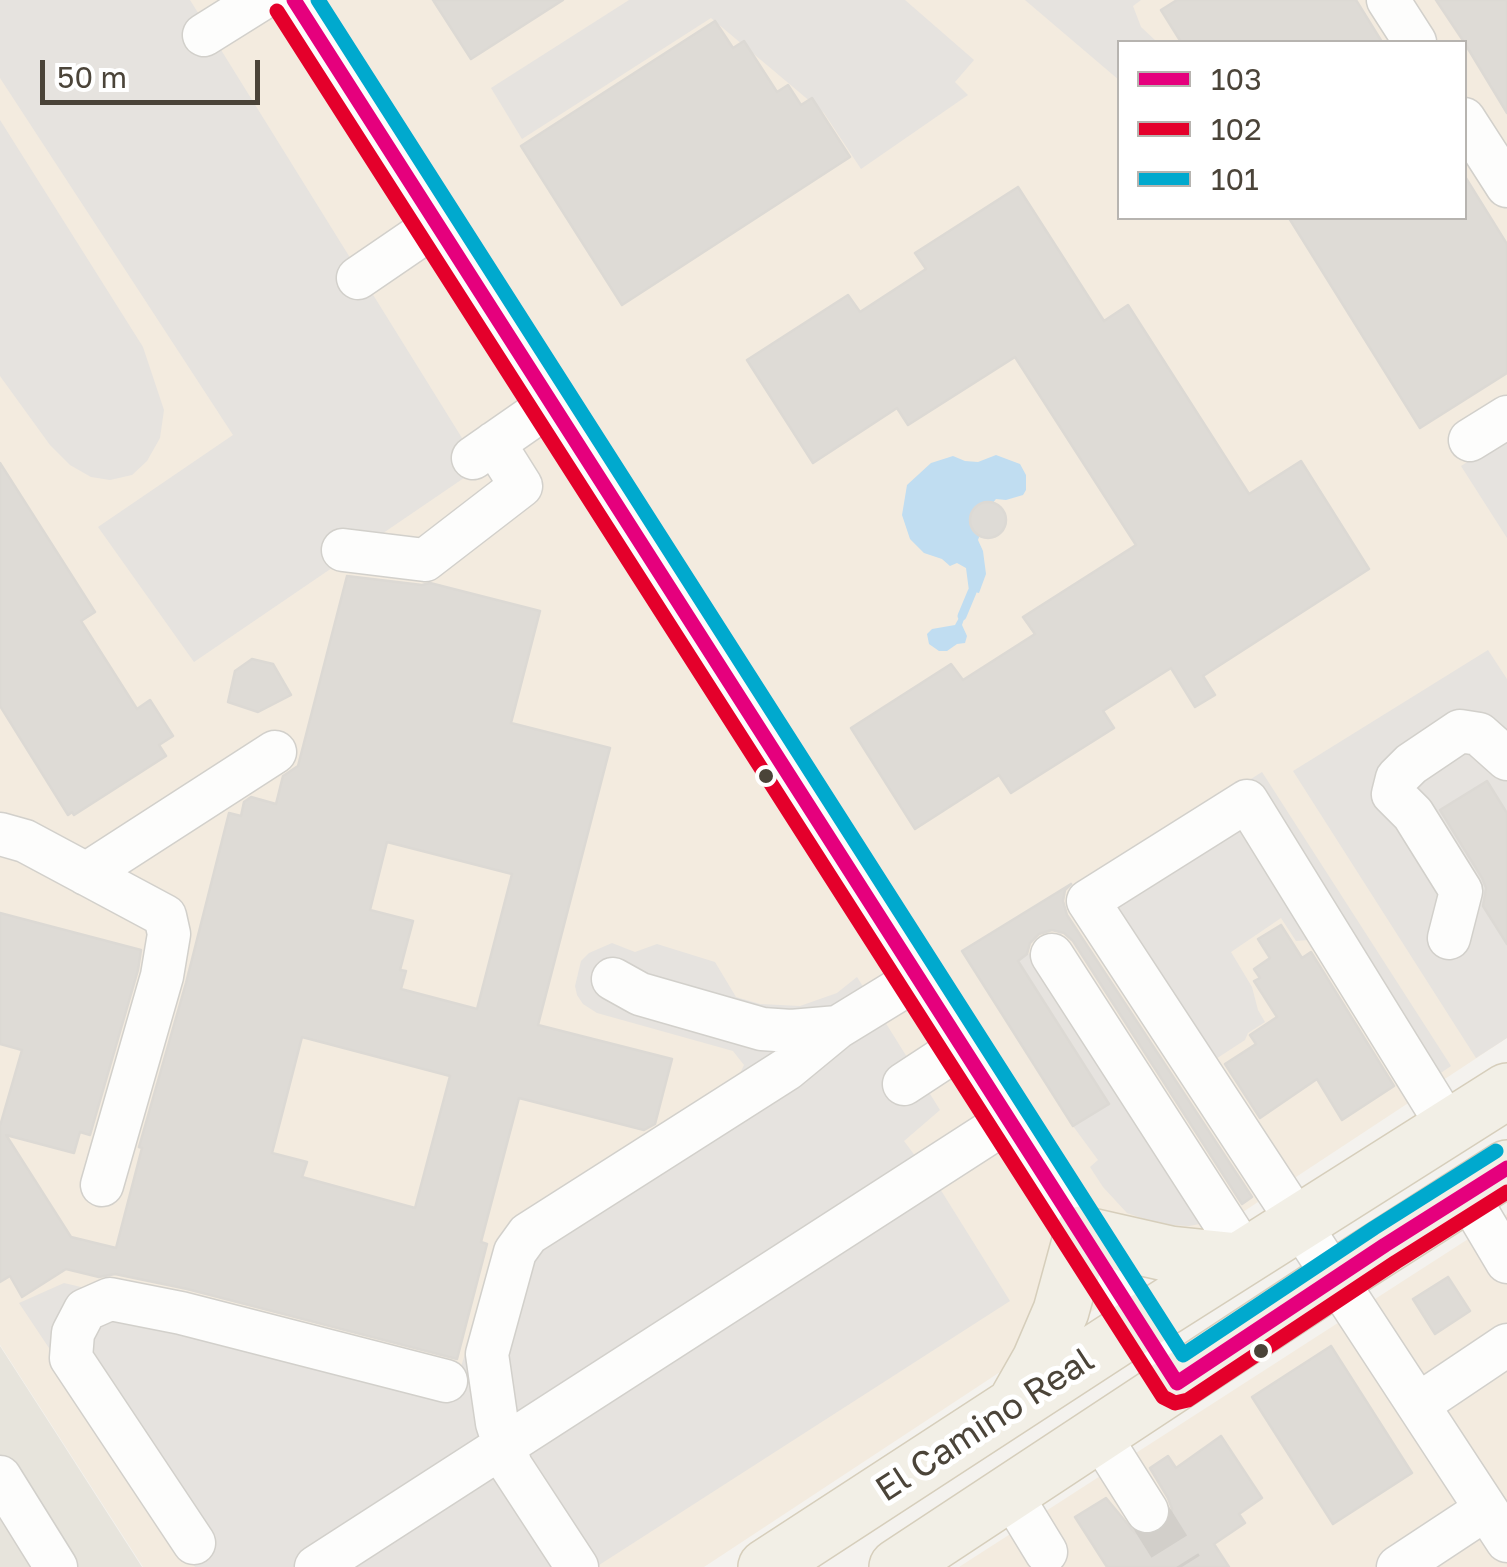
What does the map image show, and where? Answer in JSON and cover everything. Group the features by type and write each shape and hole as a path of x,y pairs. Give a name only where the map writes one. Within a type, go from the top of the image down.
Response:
{"main road":[{"name":"El Camino Real","path":"777,1564 1139,1324 1507,1091"},
{"name":"El Camino Real","path":"926,1560 1010,1493 1486,1181"},
{"path":"1014,1406 1062,1311 1082,1234 1170,1254 1242,1259"}],"street":[{"path":"1388,0 1414,40"},
{"path":"204,35 288,1 437,224 1178,1383"},
{"path":"1467,125 1507,186"},
{"path":"358,278 437,224"},
{"path":"343,550 425,560 521,486 484,450 552,403"},
{"path":"1470,440 1507,417"},
{"path":"1449,938 1461,891 1413,814 1393,794 1397,778 1460,731 1479,734 1504,756"},
{"path":"86,874 275,752"},
{"path":"1398,1567 1496,1525 1088,901 1248,801 1450,1128"},
{"path":"0,834 25,842 165,916 169,934 162,976 102,1184"},
{"path":"1052,955 1242,1259"},
{"path":"577,1567 511,1466 497,1424 487,1354 515,1252 528,1234 787,1069 838,1027 918,978"},
{"path":"614,979 640,994 762,1029 792,1032 838,1027"},
{"path":"904,1084 962,1046"},
{"path":"316,1567 1009,1120"},
{"path":"1486,1181 1507,1262"},
{"path":"194,1543 72,1358 74,1333 84,1310 110,1298 446,1381"},
{"path":"1419,1404 1507,1345"},
{"path":"1099,1435 1147,1511"},
{"path":"0,1478 56,1567"},
{"path":"1010,1493 1046,1552"}],"shaded area":[{"path":"0,0 1507,0 1507,1038 704,1567 143,1567 0,1345"},
{"path":"0,0 190,0 480,467 194,662 98,527 233,435 0,78"},
{"path":"629,0 905,0 974,60 955,82 968,95 861,169 824,113 711,18 522,139 491,88"},
{"path":"1025,0 1141,0 1133,6 1141,27 1155,40 1117,40 1117,78"},
{"path":"0,120 143,347 164,410 160,438 147,461 132,475 110,480 91,477 70,465 50,445 0,376"},
{"path":"1507,437 1507,538 1461,466"},
{"path":"1488,650 1507,679 1507,1038 1476,1058 1293,771"},
{"path":"1262,772 1451,1066 1417,1089 1320,939 1296,941 1281,918 1231,952 1252,987 1265,1022 1202,1068 1084,885"},
{"path":"1060,933 1238,1207 1211,1222 1189,1226 1147,1220 1127,1213 1090,1167 1098,1160 1073,1126 1109,1103 1018,961"},
{"path":"612,943 635,952 657,944 715,962 736,997 760,1004 800,1006 837,993 857,977 940,1110 904,1141 942,1192 1010,1301 596,1567 195,1567 19,1303 64,1283 458,1376 498,1251 738,1078 744,1065 733,1051 597,1013 583,1004 575,986 581,961"},
{"path":"1507,1214 1507,1567 959,1567"},
{"path":"0,1346 142,1567 0,1567"}],"water":[{"path":"996,455 1020,464 1026,475 1026,490 1023,495 996,499 991,505 978,540 986,574 979,593 969,591 966,568 957,563 950,566 924,553 910,539 902,515 907,485 931,463 953,456 978,462"},
{"path":"960,616 965,616 965,643 947,651 929,644 927,634 932,629 955,625"}],"building":[{"path":"433,0 563,0 471,59"},
{"path":"1177,0 1356,0 1381,40 1180,40 1161,10"},
{"path":"1436,0 1507,0 1507,113 1467,47 1467,40 1463,40"},
{"path":"715,21 733,48 744,41 777,92 788,85 801,105 812,98 850,157 622,305 521,146"},
{"path":"1467,180 1507,244 1507,373 1420,428 1290,220 1467,220"},
{"path":"1018,187 1104,321 1128,305 1249,494 1301,461 1369,569 1203,676 1215,695 1195,707 1171,668 1103,711 1114,728 1011,793 999,775 915,829 851,728 951,664 963,680 1035,634 1023,617 1136,545 1015,357 908,425 897,408 813,463 747,360 848,295 860,312 926,269 915,253"},
{"path":"0,463 95,612 81,621 137,709 150,700 173,736 159,745 166,756 74,815 68,815 0,706"},
{"path":"988,502 1001,507 1006,520 1001,533 988,538 975,533 970,520 975,507"},
{"path":"347,576 430,583 540,611 511,723 610,748 538,1025 672,1059 655,1124 644,1130 519,1098 481,1242 487,1244 457,1359 115,1274 99,1277 66,1269 22,1297 10,1276 0,1282 0,1126 22,1050 0,1044 0,913 141,950 90,1135 80,1132 74,1153 6,1135 71,1237 116,1248 142,1148 139,1147 229,813 241,816 244,802 251,797 276,804 283,776 298,766","holes":["387,842 512,874 477,1009 401,989 406,971 400,970 413,921 370,910","302,1037 450,1076 415,1208 302,1177 307,1162 272,1153"]},
{"path":"252,659 273,664 291,695 258,712 228,702 235,671"},
{"path":"1487,781 1507,813 1507,944 1483,906 1486,888 1482,878 1440,810"},
{"path":"1071,884 1063,901 1067,915 1252,1197 1242,1204 1073,941 1052,930 1039,934 1018,961 1109,1104 1073,1126 962,951"},
{"path":"1281,925 1302,958 1311,952 1394,1086 1342,1120 1317,1079 1260,1118 1225,1064 1256,1044 1250,1035 1277,1017 1254,981 1260,978 1254,969 1270,958 1258,939"},
{"path":"1448,1277 1470,1311 1435,1334 1413,1299"},
{"path":"1331,1346 1412,1473 1333,1524 1252,1397"},
{"path":"1221,1436 1262,1498 1239,1514 1245,1523 1214,1544 1229,1567 1107,1567 1075,1517 1106,1498 1135,1533 1159,1533 1169,1523 1172,1509 1150,1468 1168,1456 1176,1468"}],"waterway":[{"path":"962,616 972,592"}],"tunnel":[{"path":"1147,1511 1182,1567"}],"transit line":[{"name":"103","path":"294,0 1177,1383 1507,1168"},
{"name":"101","path":"318,0 1183,1355 1496,1151"},
{"name":"102","path":"277,11 1163,1397 1175,1403 1188,1400 1507,1192"}]}
